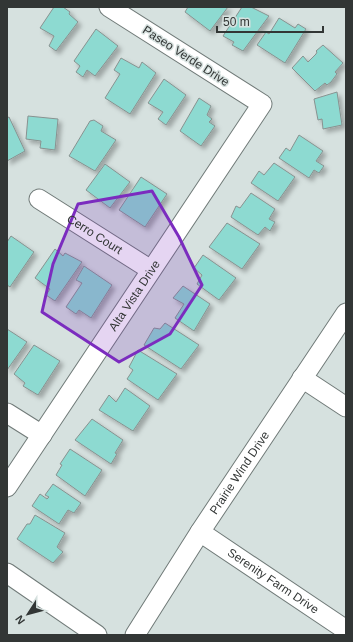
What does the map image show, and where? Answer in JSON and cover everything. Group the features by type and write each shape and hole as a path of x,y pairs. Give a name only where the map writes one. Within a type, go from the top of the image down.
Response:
{"street":[{"name":"Paseo Verde Drive","path":"110,7 262,104"},
{"name":"Alta Vista Drive","path":"7,487 262,104"},
{"name":"Cerro Court","path":"40,199 151,270"},
{"name":"Prairie Wind Drive","path":"135,635 200,532 346,313"},
{"path":"302,378 346,407"},
{"path":"7,413 42,435"},
{"name":"Serenity Farm Drive","path":"200,532 346,630"},
{"path":"7,573 97,635"}],"highlighted area":[{"path":"152,191 179,237 202,285 170,334 119,362 42,312 53,264 78,204"}],"building":[{"path":"54,7 63,7 70,12 69,14 78,22 56,51 49,46 54,36 40,28"},
{"path":"188,7 228,7 210,31 185,12"},
{"path":"242,7 251,7 269,16 243,51 232,45 234,42 223,36"},
{"path":"279,18 295,28 298,24 306,29 285,63 257,45 266,32 269,34"},
{"path":"96,29 118,46 95,76 87,70 83,77 76,72 80,66 74,61"},
{"path":"323,45 343,63 335,72 337,74 331,82 327,85 325,83 315,91 292,68 303,56 308,62 316,54 316,51"},
{"path":"121,58 139,68 142,62 156,73 130,114 105,98 120,74 114,70"},
{"path":"164,79 186,95 166,125 158,119 163,112 148,103"},
{"path":"337,92 342,125 323,129 322,119 318,120 314,99"},
{"path":"199,98 211,106 207,115 212,119 209,122 215,126 201,146 180,131"},
{"path":"28,116 58,119 55,150 40,148 41,141 26,139"},
{"path":"9,117 25,151 7,161 7,118"},
{"path":"94,120 103,126 101,131 116,140 95,171 69,156 90,121"},
{"path":"299,135 323,151 316,161 324,166 319,173 314,170 309,178 279,158 286,148 290,151"},
{"path":"274,163 295,177 278,201 251,183 259,171 264,175"},
{"path":"105,164 130,182 110,208 86,190"},
{"path":"141,177 167,194 145,227 119,210"},
{"path":"251,193 275,209 269,219 275,222 270,231 265,227 258,235 231,217 236,206 240,208"},
{"path":"227,223 260,244 242,269 209,247"},
{"path":"11,236 34,252 10,287 7,285 7,242"},
{"path":"55,249 63,256 65,253 82,262 55,301 46,295 50,289 35,278"},
{"path":"203,255 236,278 219,300 197,284 202,275 194,268"},
{"path":"84,266 112,285 91,318 79,310 76,314 66,307 82,283 76,280"},
{"path":"183,286 210,304 194,331 175,318 184,304 173,298"},
{"path":"165,323 199,345 181,369 144,345 154,328 160,329"},
{"path":"7,329 27,342 7,370"},
{"path":"34,345 60,361 38,395 23,386 25,383 14,374"},
{"path":"138,350 177,374 158,400 127,379 133,370 129,367"},
{"path":"125,388 150,406 133,431 99,410 109,395 116,402"},
{"path":"92,419 123,440 115,453 117,454 111,464 75,440"},
{"path":"70,449 102,470 85,496 56,475 62,465 60,464"},
{"path":"53,484 81,503 74,513 68,510 59,524 32,506 40,494 47,499 49,497 45,495"},
{"path":"35,515 65,533 57,547 63,552 53,563 17,539 27,524 30,524"}]}
